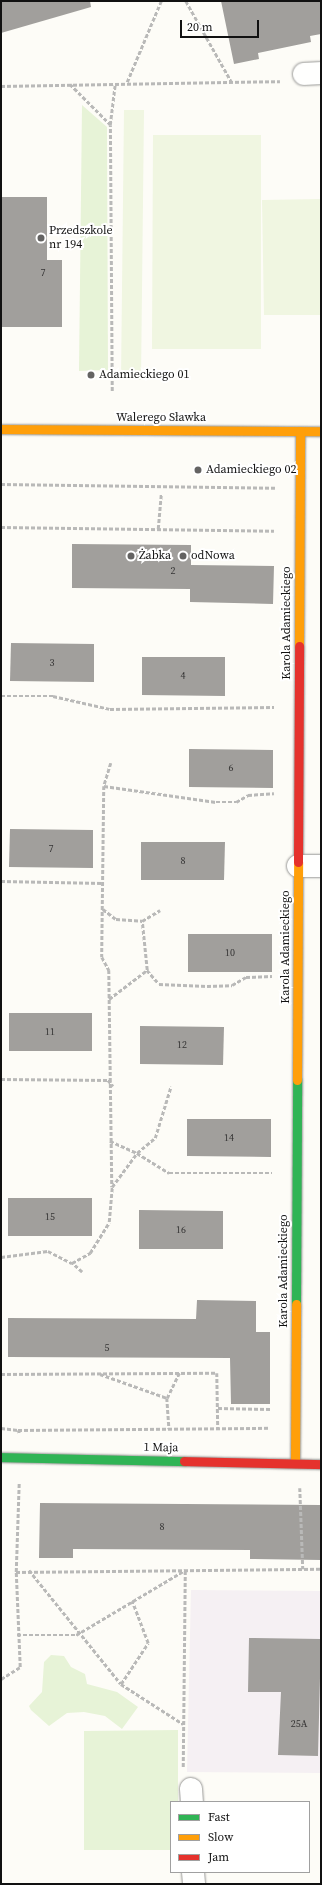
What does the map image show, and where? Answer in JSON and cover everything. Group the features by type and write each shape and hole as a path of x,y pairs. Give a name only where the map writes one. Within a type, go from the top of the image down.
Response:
{"street":[{"name":"Walerego Sławka","path":"1,429 321,431"},
{"name":"Karola Adamieckiego","path":"295,1464 300,430"},
{"path":"298,866 321,866"},
{"name":"1 Maja","path":"1,1457 321,1464"},
{"path":"193,1873 194,1884"}],"path":[{"path":"127,82 161,1"},
{"path":"186,1 231,82"},
{"path":"1,86 70,83 115,84 127,82 282,81 312,74"},
{"path":"70,83 110,125"},
{"path":"112,391 110,125 115,84"},
{"path":"1,484 284,488"},
{"path":"158,529 160,494"},
{"path":"1,527 281,531"},
{"path":"1,696 53,696 110,709 279,706"},
{"path":"72,1263 90,1253 109,1222 112,1187 108,1080 108,970 102,957 104,786 111,763"},
{"path":"104,786 216,802 277,793"},
{"path":"1,881 103,883"},
{"path":"103,909 116,919 142,921 160,910"},
{"path":"142,921 147,970 158,984 207,986 232,985 246,977 275,976"},
{"path":"109,999 147,970"},
{"path":"1,1079 108,1080 113,1086"},
{"path":"112,1187 137,1153 155,1138 171,1086"},
{"path":"110,1141 137,1153 169,1173 277,1173"},
{"path":"1,1257 48,1252 72,1263 82,1272"},
{"path":"98,1373 167,1398"},
{"path":"170,1429 167,1398 179,1373"},
{"path":"1,1374 217,1373 218,1429"},
{"path":"218,1408 277,1409 278,1428"},
{"path":"1,1427 18,1430 296,1429"},
{"path":"1,1679 20,1667 17,1635 16,1572 19,1457 18,1430"},
{"path":"300,1481 303,1569"},
{"path":"17,1635 80,1632 185,1569"},
{"path":"185,1569 182,1774 191,1795"},
{"path":"16,1572 28,1570 321,1569"},
{"path":"28,1570 121,1684 183,1724"},
{"path":"121,1684 148,1643 132,1601"}],"shaded area":[{"path":"191,1590 321,1591 321,1773 187,1772"}],"green space":[{"path":"82,105 107,127 108,370 79,371"},
{"path":"124,110 144,110 141,380 121,380"},
{"path":"153,135 261,135 261,349 152,349"},
{"path":"321,199 321,315 264,315 262,200"},
{"path":"51,1655 64,1656 71,1667 85,1674 87,1684 117,1692 138,1707 122,1729 105,1716 84,1712 67,1713 49,1726 31,1710 29,1706 42,1692 44,1662"},
{"path":"178,1730 178,1801 170,1801 170,1850 84,1850 84,1731"}],"building":[{"path":"1,1 90,1 91,7 1,33"},
{"path":"221,1 321,1 321,34 310,36 311,42 258,53 259,59 234,64"},
{"path":"1,197 47,197 47,260 62,260 62,327 1,327"},
{"path":"72,544 191,545 191,565 274,566 273,604 190,602 190,589 72,588"},
{"path":"11,643 94,644 94,682 10,681"},
{"path":"142,657 225,657 225,696 142,695"},
{"path":"189,749 273,750 273,788 189,787"},
{"path":"10,829 93,830 93,868 9,867"},
{"path":"141,842 225,842 224,880 141,880"},
{"path":"188,934 272,934 272,972 188,972"},
{"path":"9,1013 92,1013 92,1051 9,1051"},
{"path":"140,1026 224,1027 223,1065 140,1064"},
{"path":"187,1119 271,1119 271,1157 187,1156"},
{"path":"8,1198 92,1198 92,1236 8,1236"},
{"path":"139,1210 223,1211 223,1249 139,1249"},
{"path":"197,1300 256,1301 256,1332 270,1332 270,1404 231,1404 230,1358 8,1357 8,1318 196,1319"},
{"path":"40,1503 321,1505 321,1560 250,1559 250,1550 73,1549 73,1558 39,1558"},
{"path":"249,1638 321,1639 318,1756 278,1755 281,1692 248,1692"}],"traffic: fast":[{"path":"296,1304 297,1080"},
{"path":"1,1457 184,1461"}],"traffic: slow":[{"path":"1,429 321,431"},
{"path":"299,646 300,431"},
{"path":"297,1080 298,862"},
{"path":"295,1463 296,1304"}],"traffic: jam":[{"path":"298,862 299,646"},
{"path":"184,1461 321,1464"}],"place":[{"name":"Przedszkole nr 194","path":"41,238"},
{"name":"Adamieckiego 01","path":"91,375"},
{"name":"Adamieckiego 02","path":"198,470"},
{"name":"Żabka","path":"131,556"},
{"name":"odNowa","path":"183,556"}]}
